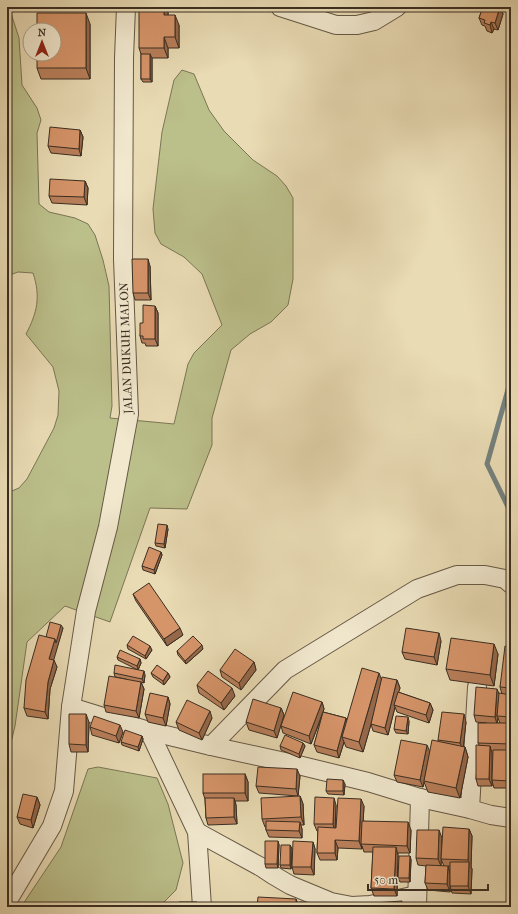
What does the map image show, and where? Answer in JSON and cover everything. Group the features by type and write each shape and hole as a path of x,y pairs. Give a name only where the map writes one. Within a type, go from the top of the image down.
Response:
{"street":[{"name":"JALAN DUKUH MALON","path":"7,902 52,826 64,790 71,707 86,611 108,526 129,414 123,258 124,65 126,7"},
{"path":"280,7 336,25 357,25 374,21 398,7"},
{"path":"211,746 285,670 417,589 457,575 485,575 505,579 511,584"},
{"path":"470,809 477,687"},
{"path":"71,707 149,731 368,782 420,798 491,815 511,818"},
{"path":"149,731 197,832 202,907"},
{"path":"197,832 261,867 290,885 331,902 352,906 417,901 420,798"}],"green space":[{"path":"7,7 9,7 19,38 22,85 37,108 41,120 37,133 39,204 49,212 75,218 88,224 95,235 103,260 109,286 112,406 110,418 174,424 188,364 194,353 222,325 202,274 184,257 161,244 155,233 153,209 162,132 174,80 182,70 194,74 209,110 224,131 253,160 277,176 286,186 293,198 293,279 288,305 271,322 250,334 231,350 212,418 212,445 187,509 150,508 110,622 65,606 27,642 15,726 7,759 7,493 19,488 27,479 54,428 58,415 59,391 53,367 26,334 33,319 37,305 37,290 33,273 18,272 7,276"},
{"path":"98,767 157,778 168,804 183,863 176,890 163,903 162,907 21,907 61,847 88,769"}],"building":[{"path":"139,7 164,7 164,15 175,15 175,37 164,37 164,48 139,48"},
{"path":"483,7 500,7 495,23 491,22 490,25 484,23 485,20 479,18"},
{"path":"37,13 86,13 86,68 37,68 37,62 62,62 62,22 37,22"},
{"path":"141,54 150,54 150,79 141,79"},
{"path":"50,127 80,130 79,149 48,146"},
{"path":"50,179 85,181 84,197 49,196"},
{"path":"132,259 148,259 148,293 133,293"},
{"path":"143,305 155,306 155,339 143,339 143,336 140,336 140,323 143,323"},
{"path":"158,524 167,525 164,544 155,543"},
{"path":"149,547 161,552 154,570 142,566"},
{"path":"149,583 180,628 164,639 133,594"},
{"path":"50,622 61,625 56,643 55,639 46,637"},
{"path":"406,628 439,633 434,657 402,652"},
{"path":"39,635 55,639 49,659 54,660 48,682 45,712 24,708 26,680"},
{"path":"133,636 150,646 145,656 127,645"},
{"path":"193,636 202,645 185,661 177,651"},
{"path":"451,638 494,644 490,675 446,669"},
{"path":"505,646 511,647 511,688 500,687"},
{"path":"235,649 254,662 239,683 220,670"},
{"path":"120,650 140,659 137,666 117,657"},
{"path":"115,665 144,671 142,679 114,673"},
{"path":"157,665 168,673 163,681 151,673"},
{"path":"362,668 379,673 359,742 342,737"},
{"path":"208,671 232,688 221,703 197,685"},
{"path":"109,676 141,682 136,711 104,705"},
{"path":"382,677 397,680 385,728 371,724"},
{"path":"476,687 497,689 495,717 474,715"},
{"path":"293,692 322,702 309,736 281,726"},
{"path":"398,692 430,703 426,715 394,705"},
{"path":"150,693 168,697 163,718 145,714"},
{"path":"499,693 511,695 511,717 497,716"},
{"path":"253,699 281,708 274,731 246,722"},
{"path":"187,700 210,711 199,733 176,722"},
{"path":"323,712 346,718 337,751 314,745"},
{"path":"442,712 464,714 460,743 438,740"},
{"path":"69,714 86,714 86,745 69,744"},
{"path":"94,716 120,725 116,736 90,727"},
{"path":"396,716 408,717 406,731 394,729"},
{"path":"478,723 511,723 511,744 478,743"},
{"path":"125,730 142,736 138,747 121,742"},
{"path":"285,735 303,743 299,754 280,746"},
{"path":"401,740 427,745 420,780 394,775"},
{"path":"432,740 465,747 456,788 424,781"},
{"path":"476,745 490,746 489,779 476,779"},
{"path":"493,750 511,750 509,781 492,780"},
{"path":"258,767 297,769 296,789 256,786"},
{"path":"203,774 245,774 245,793 203,793"},
{"path":"327,779 343,780 343,791 326,791"},
{"path":"23,794 37,797 31,820 17,817"},
{"path":"300,796 301,817 262,819 261,798"},
{"path":"315,797 334,798 333,824 314,824"},
{"path":"205,798 234,798 234,817 206,818"},
{"path":"338,798 361,799 359,841 335,840 335,853 317,853 318,827 336,828"},
{"path":"266,821 300,822 299,831 266,830"},
{"path":"362,821 408,822 407,846 361,844"},
{"path":"443,827 469,829 468,860 441,859"},
{"path":"417,830 439,830 438,859 416,858"},
{"path":"265,841 278,841 277,864 265,864"},
{"path":"293,841 313,842 311,867 292,867"},
{"path":"281,845 290,845 290,865 280,865"},
{"path":"511,845 511,864 509,864"},
{"path":"373,847 396,847 394,889 371,888"},
{"path":"399,856 410,856 409,878 398,878"},
{"path":"450,862 469,862 468,886 450,886"},
{"path":"426,865 448,866 447,884 425,883"},
{"path":"258,897 296,899 296,907 257,907"},
{"path":"402,901 402,907 361,907 360,904"},
{"path":"179,902 197,902 196,907 178,907"},
{"path":"299,902 324,903 324,907 298,907"}],"waterway":[{"path":"511,379 487,464 511,513"}]}
